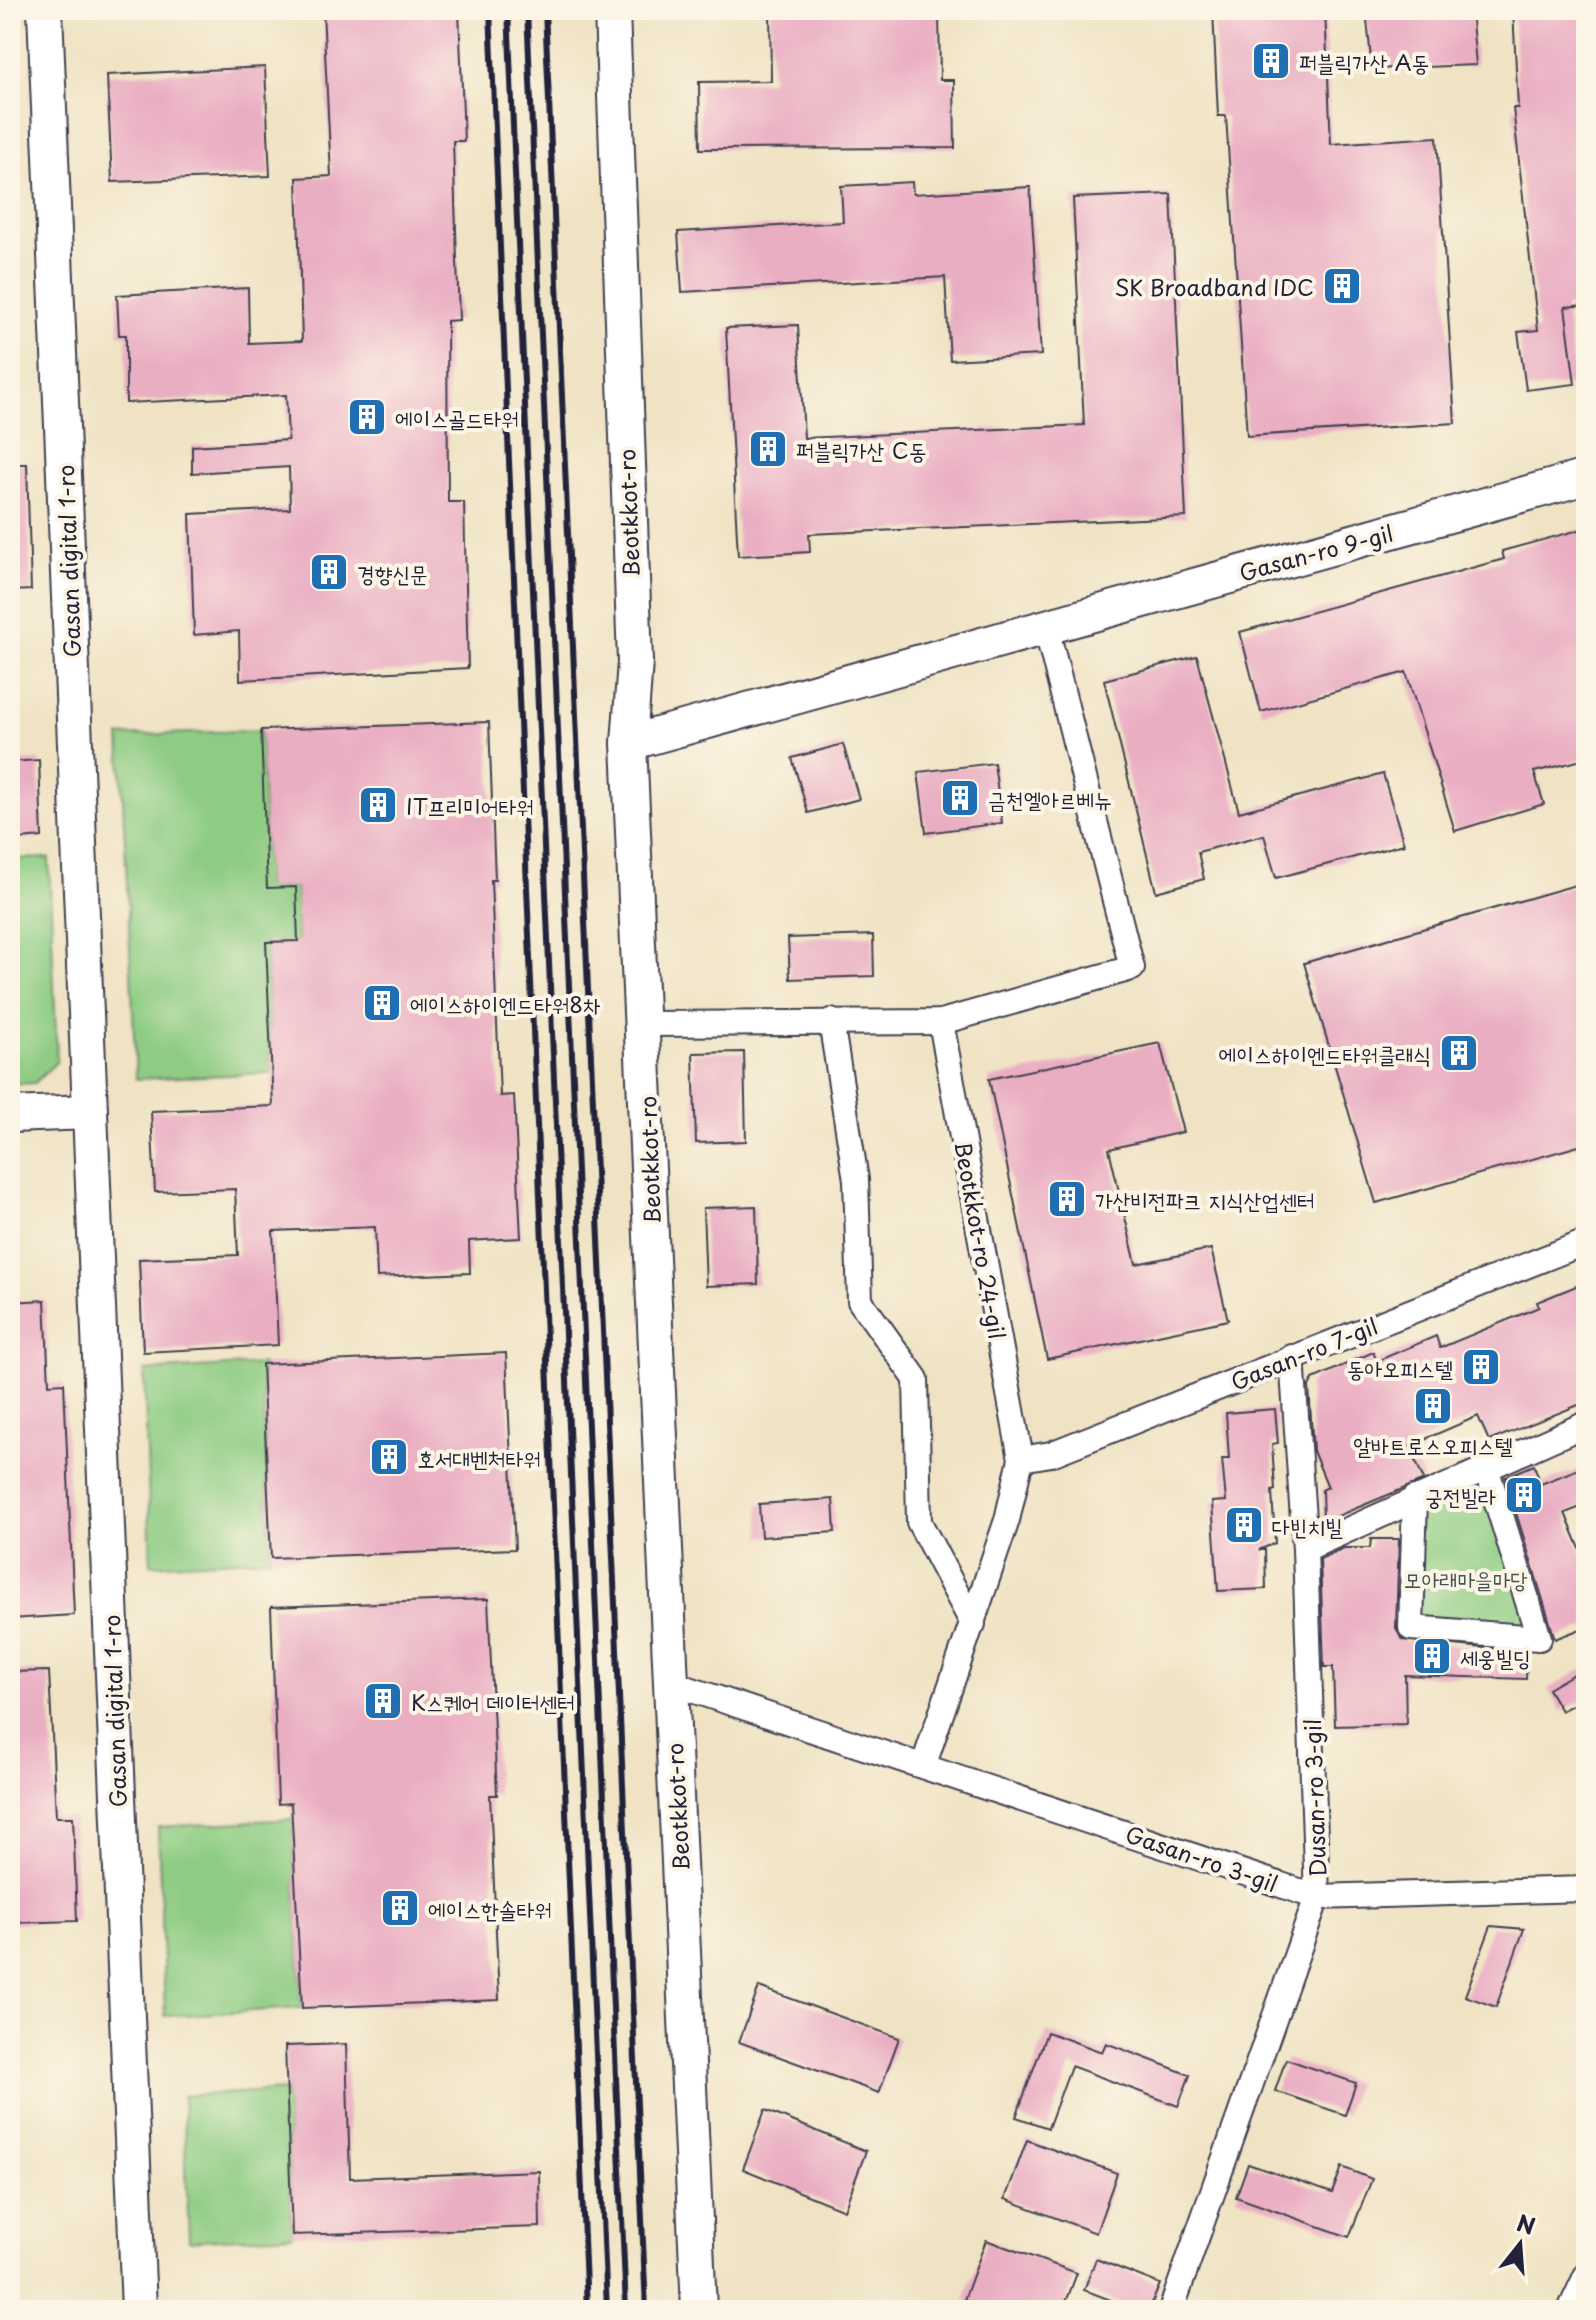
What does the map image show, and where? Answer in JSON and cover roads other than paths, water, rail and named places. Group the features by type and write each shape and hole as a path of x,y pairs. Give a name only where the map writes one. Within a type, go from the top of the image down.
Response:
{"street":[{"name":"Gasan digital 1-ro","path":"45,10 139,2310"},
{"name":"Beotkkot-ro","path":"612,10 635,662 629,743 699,2310"},
{"name":"Gasan-ro 9-gil","path":"629,743 1586,477"},
{"path":"643,1024 941,1022 1132,968 1046,627"},
{"path":"831,1021 856,1180 860,1301 916,1379 919,1522 973,1624"},
{"name":"Beotkkot-ro 24-gil","path":"941,1022 1021,1459"},
{"path":"10,1115 90,1112"},
{"name":"Gasan-ro 7-gil","path":"1021,1459 1051,1454 1586,1242"},
{"name":"Dusan-ro 3-gil","path":"1171,2310 1317,1897 1305,1549 1292,1357"},
{"path":"1305,1549 1586,1424"},
{"path":"924,1764 1007,1520 1021,1459"},
{"path":"1415,1498 1411,1628 1539,1638 1486,1467"},
{"name":"Gasan-ro 3-gil","path":"671,1683 924,1764 1317,1897 1586,1889"},
{"path":"1570,2310 1586,2276"}],"railway":[{"path":"490,10 587,2310"},
{"path":"508,10 607,2310"},
{"path":"527,10 626,2310"},
{"path":"545,10 646,2310"}],"place":[{"name":"퍼블릭가산 A동","path":"1271,61"},
{"name":"SK Broadband IDC","path":"1342,286"},
{"name":"에이스골드타워","path":"367,417"},
{"name":"퍼블릭가산 C동","path":"768,449"},
{"name":"경향신문","path":"329,572"},
{"name":"금천엘아르베뉴","path":"960,798"},
{"name":"IT프리미어타워","path":"378,805"},
{"name":"에이스하이엔드타워8차","path":"382,1003"},
{"name":"에이스하이엔드타워클래식","path":"1459,1053"},
{"name":"가산비전파크 지식산업센터","path":"1067,1199"},
{"name":"동아오피스텔","path":"1481,1367"},
{"name":"알바트로스오피스텔","path":"1433,1406"},
{"name":"호서대벤처타워","path":"389,1457"},
{"name":"궁전빌라","path":"1524,1495"},
{"name":"다빈치빌","path":"1244,1525"},
{"name":"세웅빌딩","path":"1432,1656"},
{"name":"K스퀘어 데이터센터","path":"383,1701"},
{"name":"에이스한솔타워","path":"400,1908"}],"park label":[{"name":"모아래마을마당","path":"1466,1578"}]}
